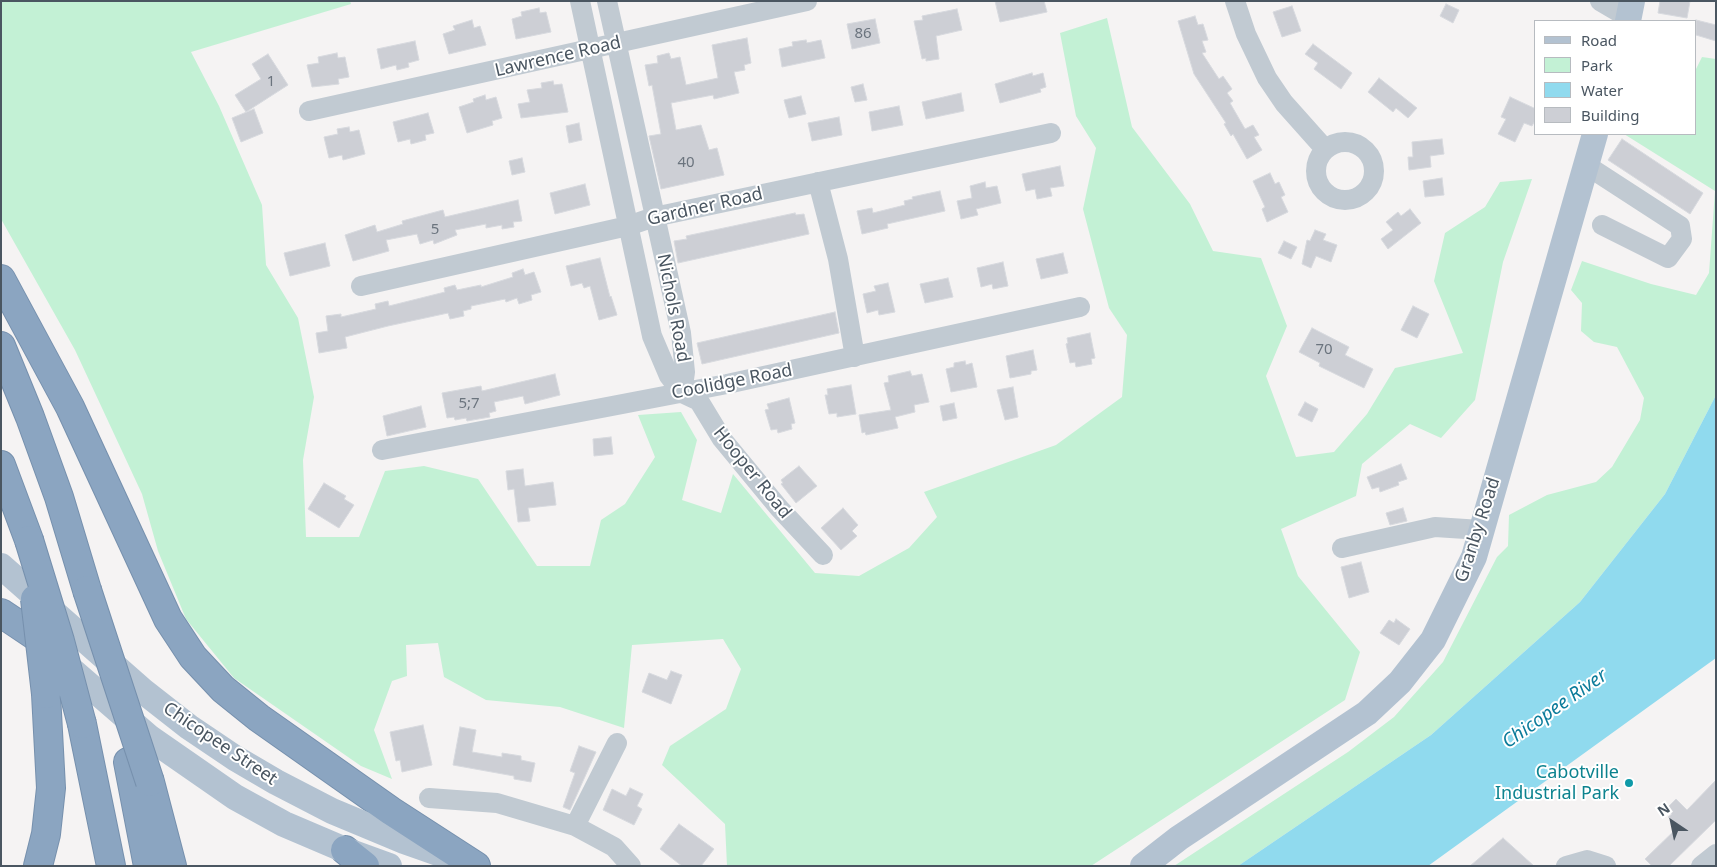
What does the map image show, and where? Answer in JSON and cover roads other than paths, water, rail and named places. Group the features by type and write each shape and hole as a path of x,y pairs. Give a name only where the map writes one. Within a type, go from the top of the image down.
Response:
{"highway":[{"path":"1,279 70,407 168,619 192,657 223,689 259,718 391,812 474,866"},
{"path":"1,346 30,417 58,496 150,782 172,866"},
{"path":"1,464 29,540 60,641 82,724 111,866"},
{"path":"29,540 46,694 51,788 46,834 38,866"},
{"path":"87,590 115,700 148,866"},
{"path":"1,613 34,635"},
{"path":"424,849 446,866"}],"main road":[{"name":"Granby Road","path":"1130,866 1179,838 1356,722 1385,698 1411,670 1433,640 1474,557 1595,135"},
{"name":"Chicopee Street","path":"1,566 144,691 219,748 297,794 359,823 424,849 474,866"},
{"name":"Chicopee Street","path":"1,605 91,689 150,738 191,768 259,811 355,858 389,866"},
{"name":"Granby Road","path":"1143,866 1179,838"}],"street":[{"name":"Nichols Road","path":"580,1 652,336 670,376 682,392"},
{"name":"Nichols Road","path":"607,1 681,333 685,372 682,392"},
{"name":"Lawrence Road","path":"309,111 807,1"},
{"path":"1235,1 1246,34 1267,78 1284,103 1325,149"},
{"path":"1600,1 1630,13"},
{"name":"Gardner Road","path":"362,286 628,226 654,217 1050,133"},
{"path":"1586,166 1680,226 1682,239 1668,258 1602,225"},
{"path":"818,182 838,259 855,356"},
{"name":"Coolidge Road","path":"382,450 682,392 1080,307"},
{"name":"Hooper Road","path":"682,392 699,401 722,439 779,508 823,555"},
{"path":"1342,548 1435,527 1482,530"},
{"path":"574,826 617,743"},
{"path":"430,798 497,803 574,826 614,846 631,866"},
{"path":"1701,866 1716,854"},
{"path":"1566,866 1586,860 1606,866"}],"water":[{"name":"Chicopee River","path":"1716,395 1716,658 1428,866 1238,866 1431,735 1580,602 1665,494"}],"place":[{"name":"Cabotville Industrial Park","path":"1629,783"}]}
